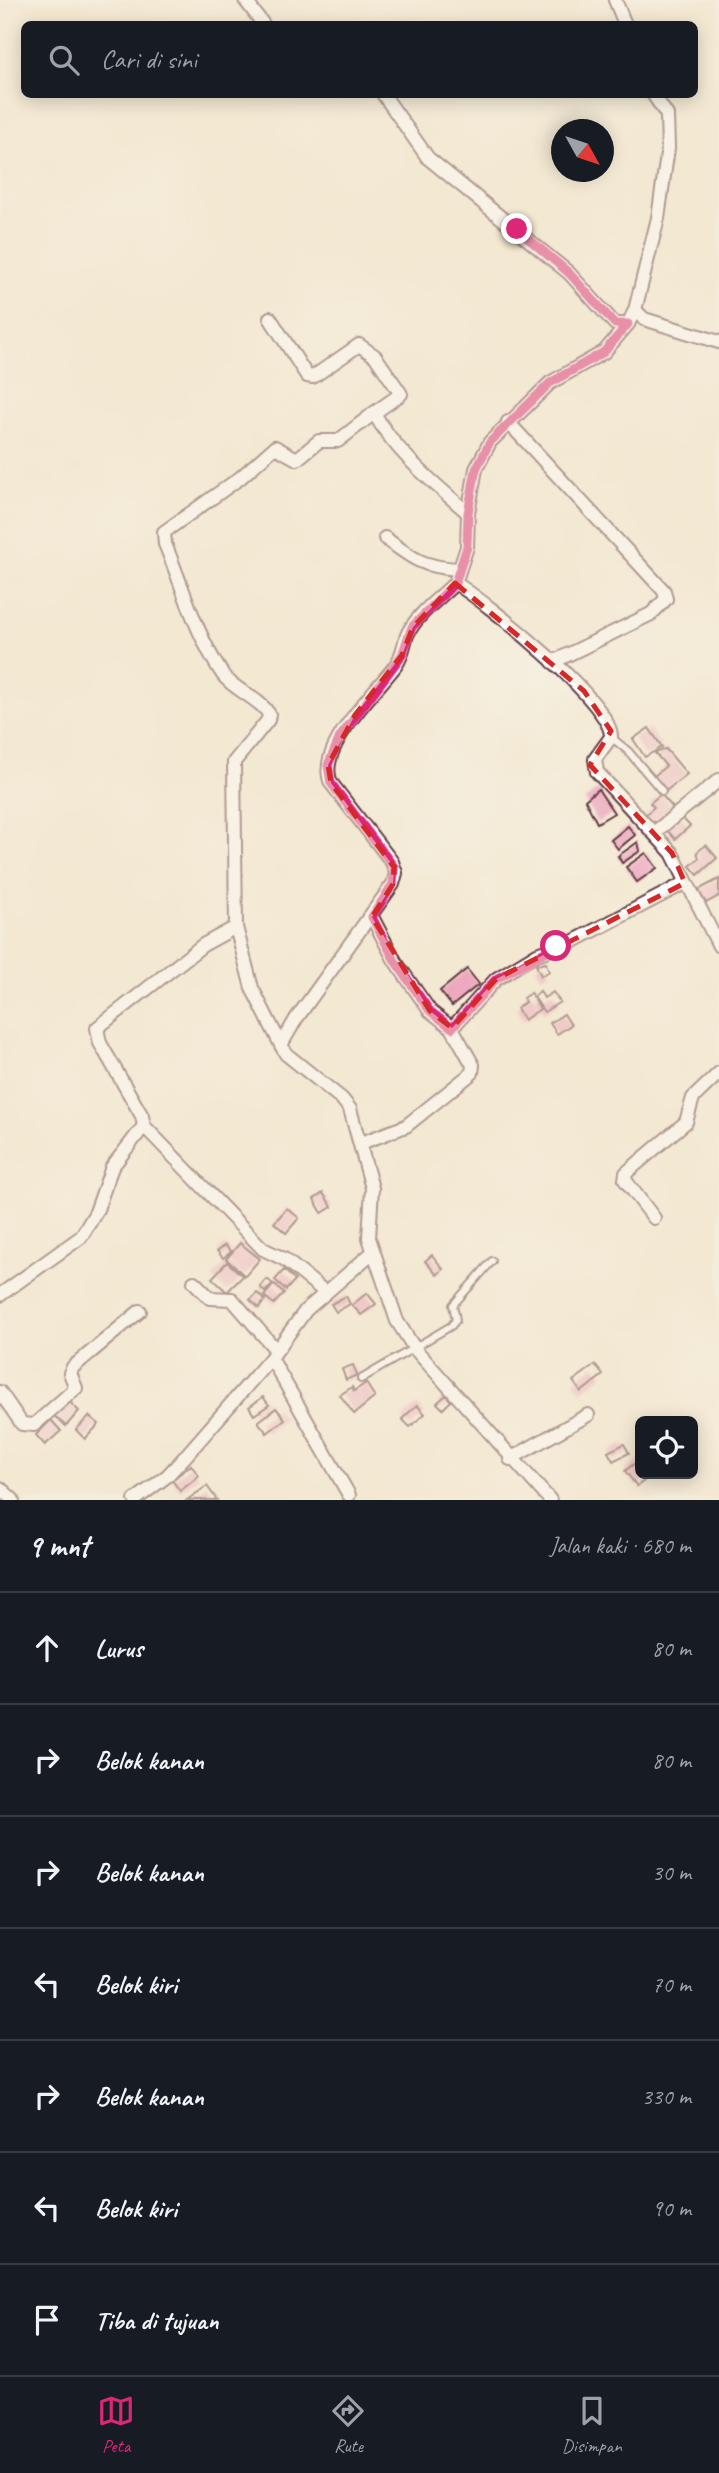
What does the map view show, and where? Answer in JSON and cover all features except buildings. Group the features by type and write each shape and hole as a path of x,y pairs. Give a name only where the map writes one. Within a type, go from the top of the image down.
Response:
{"street":[{"path":"245,0 261,21"},
{"path":"615,0 624,21"},
{"path":"386,98 428,158 569,273 615,324 628,324"},
{"path":"281,1045 296,1018 372,917 393,884 394,867 331,783 328,772 330,756 355,715 402,655 412,627 455,583 467,547 468,513 479,461 490,442 550,383 604,352 628,324 635,310 658,218 668,148 667,115 656,98"},
{"path":"635,310 644,318 719,342"},
{"path":"271,318 307,376 313,377 359,345 375,356 401,394 338,442 319,441 297,459 275,447 240,478 169,526 163,536 197,627 224,676 269,714 263,726 234,762 236,927 252,988 281,1045 294,1061 342,1099 349,1109 372,1188 369,1238 397,1321 415,1349 510,1459 550,1500"},
{"path":"374,413 391,440 429,479 468,513"},
{"path":"508,422 664,591 666,600 650,614 553,663"},
{"path":"385,538 419,563 432,568 458,569"},
{"path":"455,583 478,597 584,691 607,723 611,737 596,759 597,772 672,853 719,946"},
{"path":"654,832 719,780"},
{"path":"452,1028 496,979 537,954 586,935 685,883"},
{"path":"361,1143 406,1126 472,1073 473,1065 452,1028 430,1011 395,961 372,917"},
{"path":"236,927 203,945 97,1028 100,1043 142,1116 144,1126 264,1249 284,1259 325,1292"},
{"path":"654,1218 625,1180 626,1173 686,1122 692,1098 719,1073"},
{"path":"0,1295 81,1237 96,1212 112,1167 144,1126"},
{"path":"135,1500 167,1476 183,1459 274,1354 306,1310 373,1252"},
{"path":"194,1282 210,1298 232,1300 274,1354 349,1495"},
{"path":"0,1392 22,1424 34,1425 76,1388 70,1373 73,1367 140,1311"},
{"path":"510,1459 588,1415"},
{"path":"0,1488 13,1500"}],"lane":[{"path":"611,737 628,751 662,791"},
{"path":"361,1380 455,1323 453,1305 492,1261"}],"highlighted area":[{"path":"455,583 584,691 611,731 590,765 672,853 685,883 496,979 452,1028 430,1011 372,917 393,884 394,867 331,783 328,765 355,715 402,655 413,627"}],"route":[{"path":"517,229 569,273 615,324 628,324 604,352 550,383 515,414 490,442 476,469 468,513 467,547 455,583 412,627 402,655 340,737 330,756 328,772 331,783 392,862 396,873 393,884 372,917 395,961 434,1017 452,1028 496,979 537,954 556,946"}]}
